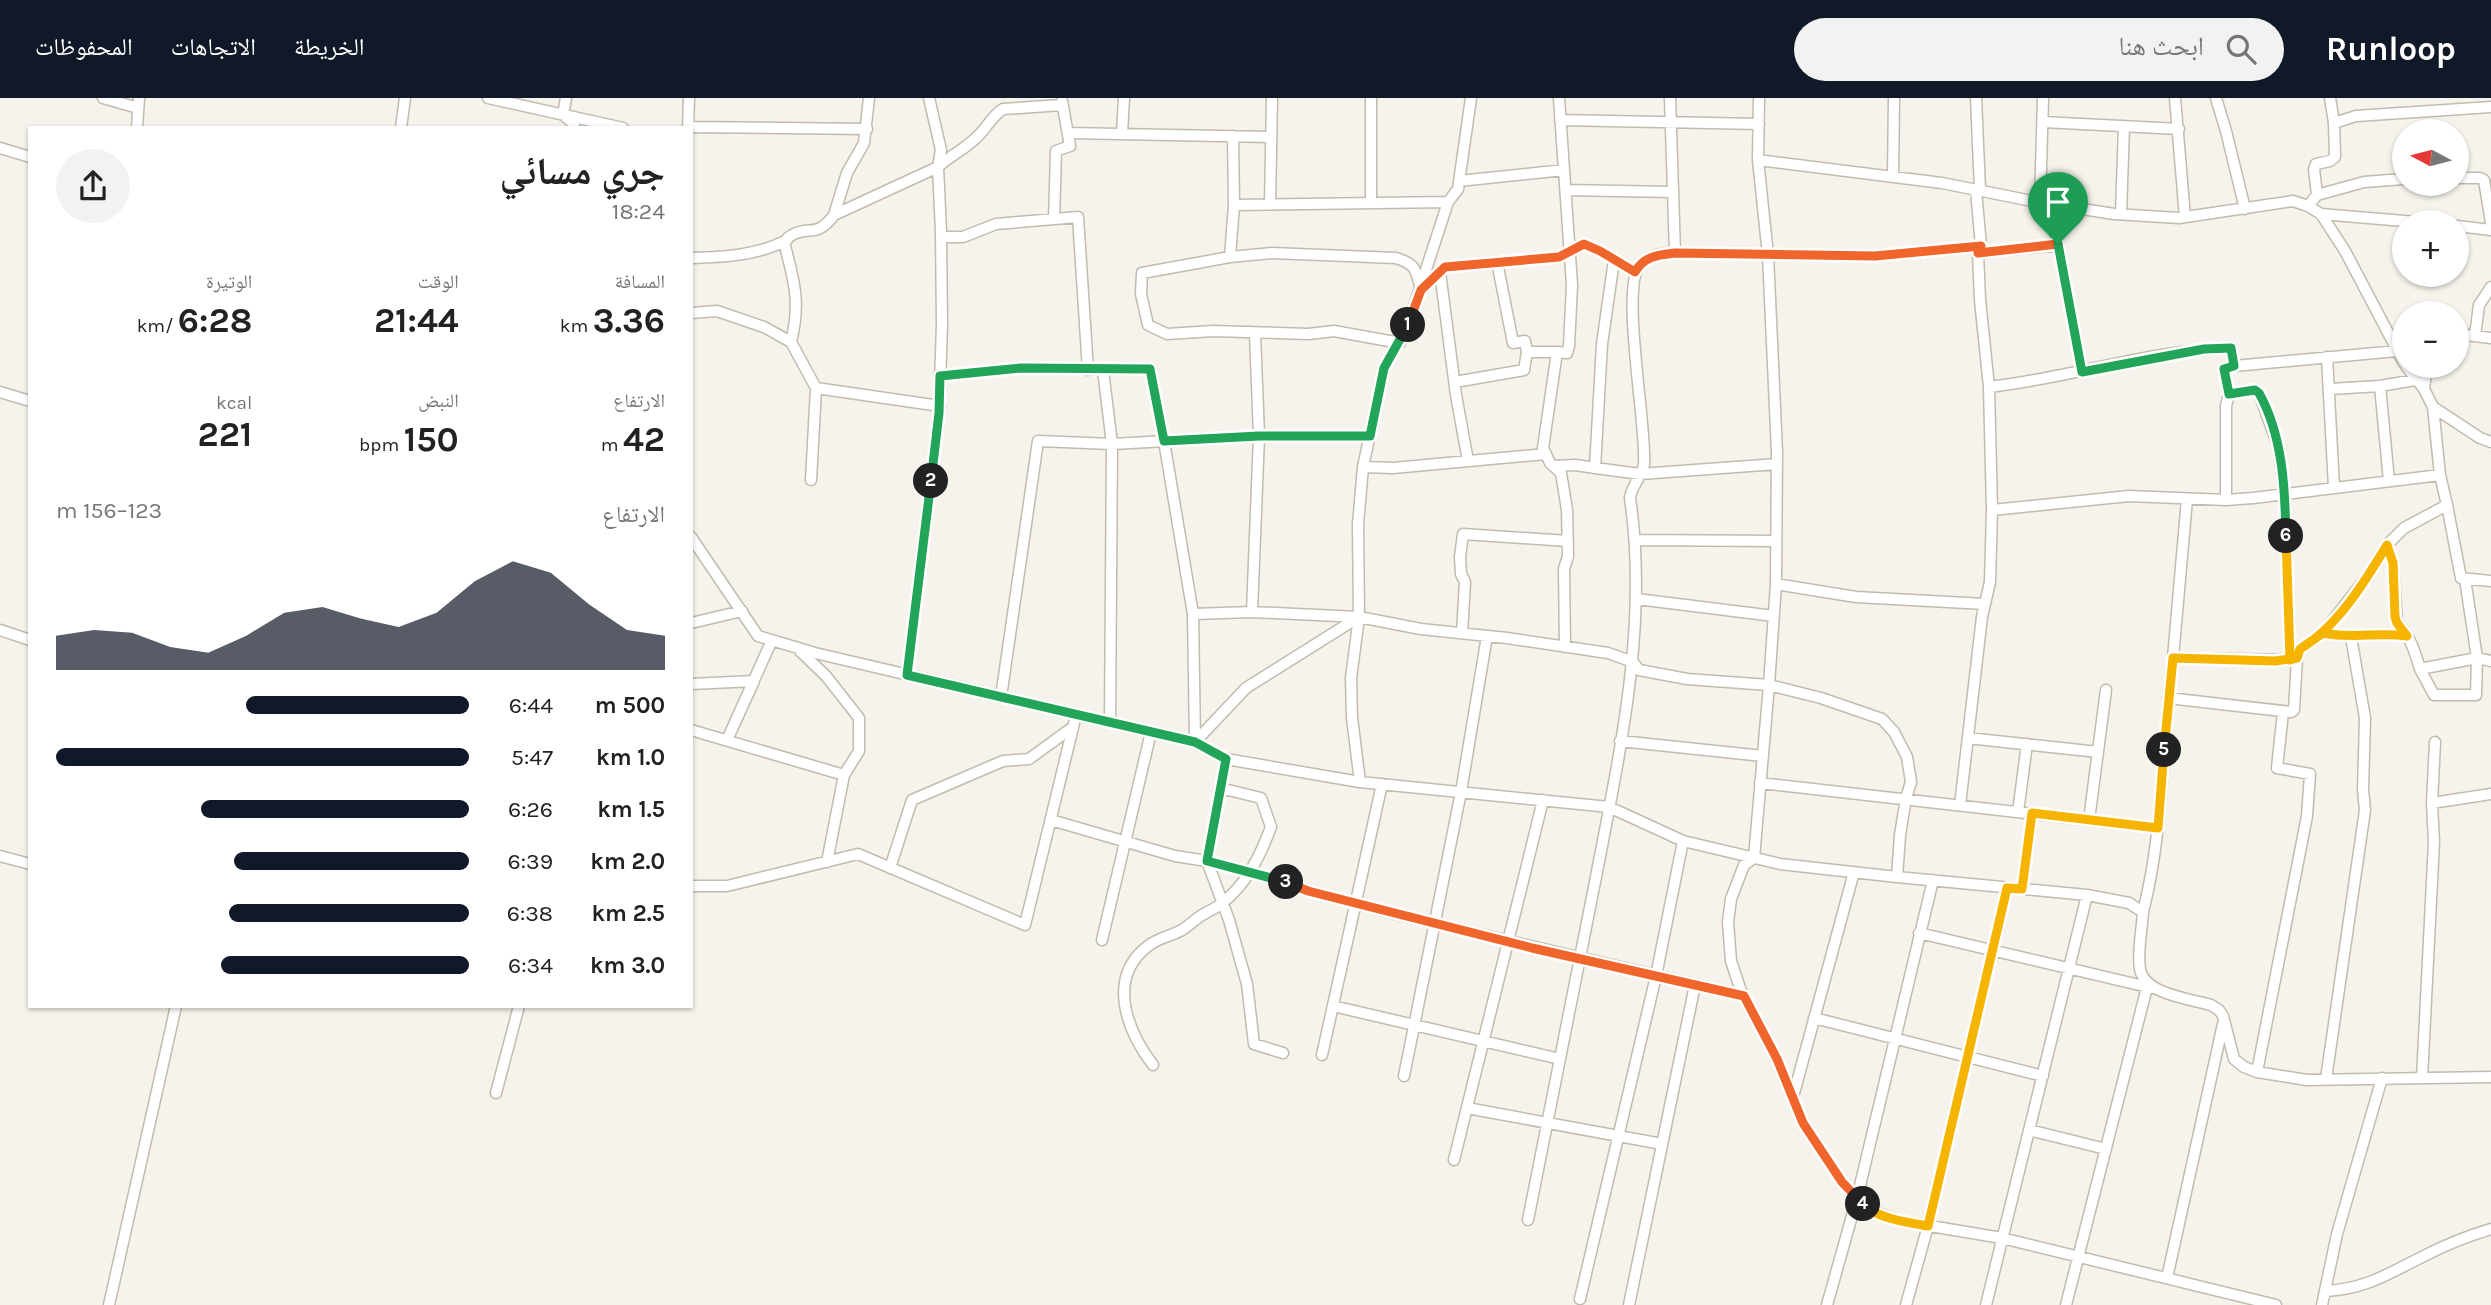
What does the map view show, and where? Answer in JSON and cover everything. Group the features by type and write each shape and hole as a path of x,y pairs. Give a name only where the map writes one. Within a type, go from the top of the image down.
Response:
{"street":[{"path":"103,98 138,103 137,126"},
{"path":"401,126 405,98"},
{"path":"488,98 614,126"},
{"path":"563,114 566,98"},
{"path":"688,126 689,98"},
{"path":"693,258 739,256 784,242 793,234 816,231 826,226 834,215 847,173 864,143 869,98"},
{"path":"907,675 940,406 942,237 938,167 941,150 929,98"},
{"path":"1122,133 1124,98"},
{"path":"1270,204 1272,98"},
{"path":"1371,98 1371,203"},
{"path":"1360,782 1352,718 1351,678 1359,617 1358,524 1363,467 1384,368 1400,343 1421,290 1448,202 1458,190 1471,98"},
{"path":"1527,352 1567,353 1569,346 1573,285 1559,98"},
{"path":"1670,98 1675,253"},
{"path":"1754,858 1776,584 1777,464 1768,255 1758,160 1759,98"},
{"path":"1893,176 1895,98"},
{"path":"1960,806 1990,582 1993,510 1989,387 1980,300 1976,98"},
{"path":"2043,98 2045,203 2058,244 2082,372"},
{"path":"2175,98 2185,217"},
{"path":"2216,98 2227,131 2245,209"},
{"path":"2317,195 2314,169 2316,164 2335,157 2330,98"},
{"path":"834,215 938,167 979,136 1003,109 1062,102 1070,146 1056,151 1054,219"},
{"path":"2334,123 2356,116 2491,107"},
{"path":"563,114 574,126"},
{"path":"1560,120 1759,124"},
{"path":"2043,122 2179,129"},
{"path":"2120,214 2124,126"},
{"path":"693,127 867,129"},
{"path":"1069,132 1270,137"},
{"path":"1230,257 1234,205 1233,136"},
{"path":"0,148 28,156"},
{"path":"1758,160 1893,176 2120,214 2185,217 2293,201 2321,214 2345,251 2392,341"},
{"path":"1459,181 1564,170"},
{"path":"2469,178 2487,176 2491,222"},
{"path":"2308,206 2317,195 2364,182 2392,180"},
{"path":"1566,190 1672,192"},
{"path":"1234,205 1448,202"},
{"path":"2321,214 2392,220"},
{"path":"942,237 963,237 996,224 1078,218 1088,370"},
{"path":"2469,227 2491,230"},
{"path":"784,242 796,285 797,317 791,342"},
{"path":"1421,290 1445,267 1559,257 1584,244 1635,272"},
{"path":"1528,1220 1609,807 1633,662 1637,599 1636,540 1630,498 1644,466 1633,324 1635,272 1640,264 1653,256 1675,253 1875,256 2058,244"},
{"path":"1400,343 1334,331 1308,334 1213,331 1167,334 1148,326 1141,294 1142,273 1230,257 1272,253 1396,258 1411,263 1421,290"},
{"path":"1595,468 1602,344 1614,260"},
{"path":"1455,382 1524,370 1527,352 1525,341 1513,343 1497,262"},
{"path":"1440,272 1468,461"},
{"path":"2475,336 2479,305 2491,287"},
{"path":"693,313 717,311 764,327 791,342 816,388 811,480"},
{"path":"1252,612 1259,436 1255,333"},
{"path":"2469,335 2491,338"},
{"path":"1989,387 2032,383 2119,363 2211,349 2231,348 2234,366"},
{"path":"1557,352 1543,448 1560,474 1567,510 1568,556 1564,569 1565,647"},
{"path":"2226,500 2225,406 2229,394 2224,369 2392,352"},
{"path":"2327,357 2334,488"},
{"path":"940,376 1021,368 1150,369 1194,614 1195,742"},
{"path":"1103,370 1112,443 1110,722"},
{"path":"2424,389 2425,378"},
{"path":"2330,389 2380,386 2415,380 2424,389 2432,407 2440,475 2459,574 2465,579 2491,581"},
{"path":"2380,386 2389,481"},
{"path":"816,388 940,406"},
{"path":"2168,698 2283,712 2294,710 2294,659 2285,495 2278,446 2263,400 2255,390 2229,394"},
{"path":"0,392 28,400"},
{"path":"2432,407 2480,438 2491,442"},
{"path":"1001,697 1038,441 1112,443 1259,436 1370,436"},
{"path":"1363,467 1393,468 1546,454"},
{"path":"1553,466 1576,465 1640,474 1777,464"},
{"path":"1993,510 2129,496 2226,500 2440,475"},
{"path":"2151,988 2139,968 2143,912 2151,883 2158,828 2187,499"},
{"path":"2294,659 2300,649 2323,633 2369,575 2387,545 2404,528 2447,505"},
{"path":"1462,633 1465,582 1461,574 1463,534 1568,541"},
{"path":"1636,540 1674,538 1776,541"},
{"path":"693,540 758,636 907,675 1195,742 1226,759 1360,782 1609,807 1683,841 1780,864 2087,895 2129,903 2143,912"},
{"path":"2387,545 2393,563 2395,617 2407,636 2434,695 2476,695 2477,658 2465,579"},
{"path":"1776,584 1856,597 1985,604"},
{"path":"1637,599 1774,616"},
{"path":"693,623 743,611"},
{"path":"1194,614 1252,612 1359,617 1421,629 1608,653 1633,662 1639,670 1687,679 1769,685 1822,698 1882,719 1894,732 1907,757 1911,782 1906,798 1897,877"},
{"path":"1195,742 1246,688 1359,617"},
{"path":"0,630 28,639"},
{"path":"2323,633 2351,637 2392,634 2407,636"},
{"path":"1404,1076 1461,792 1487,636"},
{"path":"2326,1079 2365,810 2365,718 2351,637"},
{"path":"727,740 772,640"},
{"path":"797,648 825,676 859,718 859,751 844,775 827,862"},
{"path":"2173,658 2294,659"},
{"path":"2420,669 2477,658 2491,661"},
{"path":"693,684 754,681 727,740"},
{"path":"2090,820 2106,690"},
{"path":"2257,1072 2307,816 2311,782 2310,774 2277,768 2283,712"},
{"path":"693,886 727,886 858,854 1025,925 1076,715"},
{"path":"890,868 912,800 1003,761 1029,759 1073,727"},
{"path":"693,731 844,775"},
{"path":"1102,940 1152,732"},
{"path":"1968,738 2098,752"},
{"path":"1620,741 1763,756"},
{"path":"2422,1077 2434,842 2432,803 2435,742"},
{"path":"2018,812 2027,744"},
{"path":"1226,759 1207,861 1223,903 1247,984 1254,1044 1283,1053"},
{"path":"1760,783 2158,828"},
{"path":"1322,1055 1382,784"},
{"path":"1153,1065 1130,1030 1124,1005 1125,985 1132,964 1147,946 1182,930 1223,903 1256,865 1271,827 1261,798 1220,788"},
{"path":"2432,803 2491,794"},
{"path":"1454,1160 1543,800"},
{"path":"2022,889 2032,813"},
{"path":"1051,820 1174,856 1250,872 1356,904 1744,996"},
{"path":"1580,1299 1656,976 1683,841"},
{"path":"0,856 28,863"},
{"path":"1754,858 1744,865 1731,899 1728,922 1731,961 1744,996 1777,1059 1803,1123 1842,1182 1867,1209 1900,1221 2003,1238 2276,1305"},
{"path":"1793,1097 1854,872"},
{"path":"1827,1305 1857,1198 1933,880"},
{"path":"1906,1305 1928,1226 2007,888"},
{"path":"1986,1305 2087,895"},
{"path":"1919,933 2151,988 2211,1005 2219,1010 2224,1020 2234,1059 2257,1072 2308,1080 2491,1077"},
{"path":"1629,1305 1695,985"},
{"path":"2066,1305 2151,988"},
{"path":"1333,1006 1560,1059"},
{"path":"108,1305 176,1008"},
{"path":"496,1093 518,1008"},
{"path":"1814,1018 2042,1076"},
{"path":"2167,1278 2224,1020"},
{"path":"2322,1305 2337,1234 2382,1078"},
{"path":"1467,1108 1662,1144"},
{"path":"2029,1130 2106,1149"},
{"path":"2325,1290 2348,1289 2372,1283 2439,1248 2491,1229"}],"route":[{"path":"2058,244 1978,253 1981,246 1875,256 1675,253 1653,256 1640,264 1635,272 1584,244 1559,257 1445,267 1421,290 1400,343 1384,368 1370,436 1259,436 1164,441 1150,369 1021,368 940,376 939,413 907,675 1195,742 1226,759 1207,861 1403,916 1744,996 1777,1059 1803,1123 1842,1182 1867,1209 1900,1221 1928,1226 2007,888 2022,889 2032,813 2158,828 2173,658 2275,661 2290,660 2297,658 2300,649 2323,633 2369,575 2387,545 2393,563 2395,617 2407,636 2392,634 2351,637 2323,633 2317,639 2300,649 2297,658 2290,660 2285,495 2278,446 2263,400 2255,390 2229,394 2224,369 2234,366 2231,348 2204,349 2082,372 2058,244"}]}
